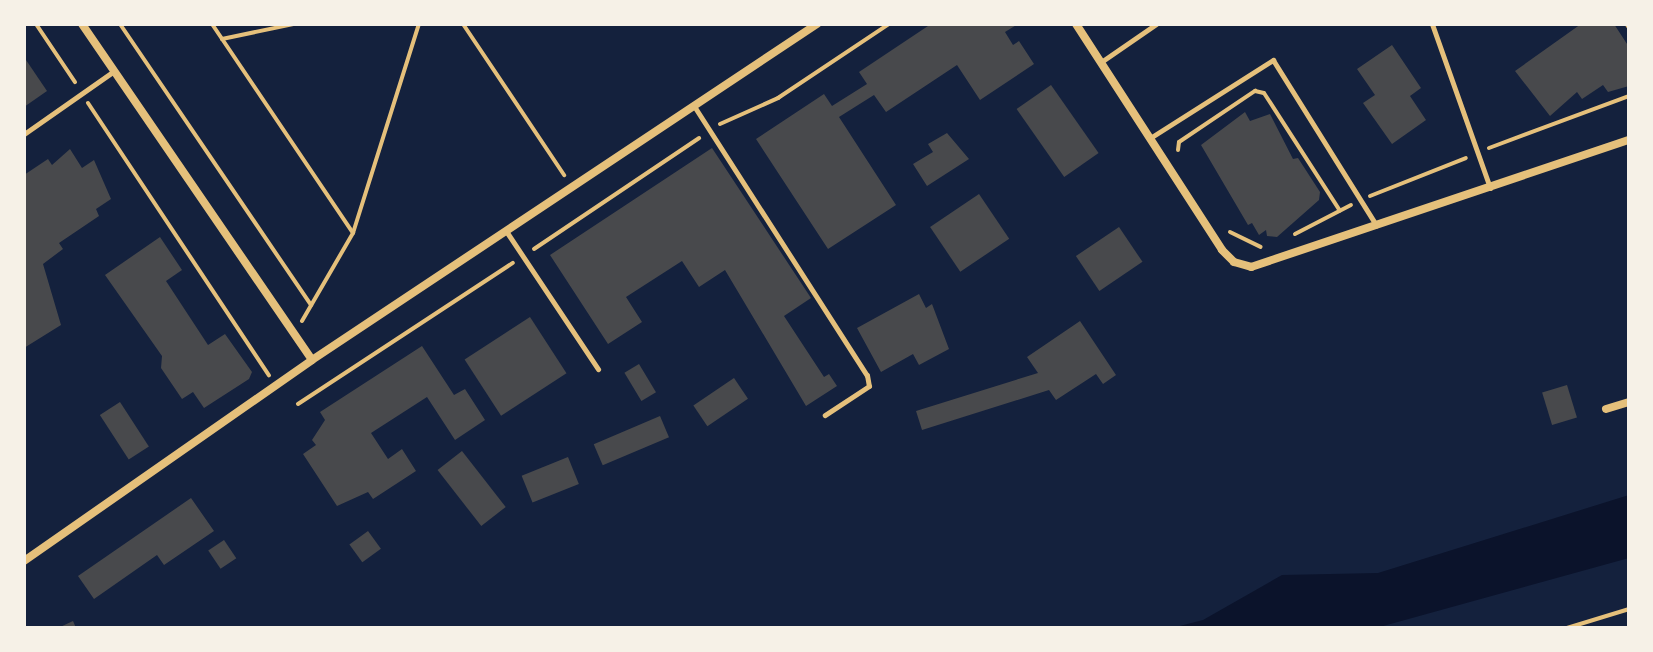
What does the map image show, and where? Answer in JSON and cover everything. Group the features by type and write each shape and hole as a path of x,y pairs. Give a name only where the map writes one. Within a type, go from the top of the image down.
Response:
{"street":[{"path":"82,24 312,360"},
{"path":"24,561 312,360 817,24"},
{"path":"1076,24 1222,250 1234,262 1251,267 1629,140"},
{"path":"1606,409 1629,402"}],"lane":[{"path":"1100,62 1156,24"},
{"path":"1432,24 1490,188"},
{"path":"1150,138 1273,60 1377,226"},
{"path":"24,134 114,71"},
{"path":"694,106 867,375 869,386 825,415"},
{"path":"506,231 598,369"}],"path":[{"path":"36,24 274,382"},
{"path":"120,24 311,305"},
{"path":"212,24 353,233"},
{"path":"222,39 294,24"},
{"path":"294,334 353,233 419,24"},
{"path":"463,24 573,188"},
{"path":"298,404 710,130 778,98 889,24"},
{"path":"1178,150 1179,142 1255,91 1264,93 1340,211"},
{"path":"1285,239 1361,200 1478,152 1629,96"},
{"path":"1164,129 1185,162"},
{"path":"1223,221 1241,242 1253,246 1275,243"},
{"path":"1567,628 1629,609"}],"water":[{"path":"1629,495 1629,558 1376,628 1172,628 1203,620 1282,575 1378,573"}],"building":[{"path":"931,24 1018,24 1005,32 1013,45 1019,41 1034,64 980,100 957,65 886,112 874,95 839,117 896,205 828,249 756,139 824,94 832,106 867,84 859,72"},
{"path":"1581,24 1614,24 1629,47 1629,86 1608,92 1603,85 1582,99 1577,92 1550,116 1515,71"},
{"path":"1392,45 1421,88 1410,96 1426,120 1392,144 1363,103 1375,95 1357,69"},
{"path":"24,57 47,91 24,107"},
{"path":"1051,85 1099,153 1064,177 1017,109"},
{"path":"1245,112 1250,121 1270,114 1293,159 1298,158 1320,192 1319,200 1277,237 1267,236 1266,230 1259,235 1252,223 1248,225 1201,145"},
{"path":"947,133 969,159 927,186 913,164 933,152 928,144"},
{"path":"712,148 811,298 784,316 824,377 829,374 837,386 806,406 725,270 699,287 682,261 626,297 642,322 608,344 550,255"},
{"path":"70,149 82,168 94,160 111,199 96,209 99,216 59,243 63,249 43,264 61,325 24,348 24,175 48,159 52,165"},
{"path":"979,194 1009,239 960,272 930,227"},
{"path":"1119,227 1142,262 1099,291 1076,256"},
{"path":"160,237 182,270 166,281 208,345 225,334 252,372 249,379 204,408 193,392 182,399 161,368 162,356 105,275"},
{"path":"919,294 926,308 932,304 949,349 919,365 913,354 881,372 857,328"},
{"path":"530,317 566,373 501,416 465,359"},
{"path":"1080,321 1116,375 1103,384 1096,374 1056,400 1049,390 922,430 916,411 1038,373 1027,357"},
{"path":"422,346 454,395 465,389 485,420 455,440 427,397 371,433 388,459 402,449 416,471 373,499 368,492 337,506 303,454 316,445 312,440 325,420 320,412"},
{"path":"639,364 656,392 641,401 624,373"},
{"path":"734,378 748,399 707,426 693,405"},
{"path":"1567,385 1577,418 1552,425 1542,393"},
{"path":"120,402 149,446 129,460 100,415"},
{"path":"660,416 669,437 603,465 594,444"},
{"path":"462,451 506,507 481,526 438,470"},
{"path":"568,457 579,484 533,503 522,476"},
{"path":"191,498 214,531 164,565 157,555 94,599 78,576"},
{"path":"368,531 381,549 362,562 349,545"},
{"path":"224,540 236,558 221,569 208,551"},
{"path":"73,621 76,628 58,628"}]}
